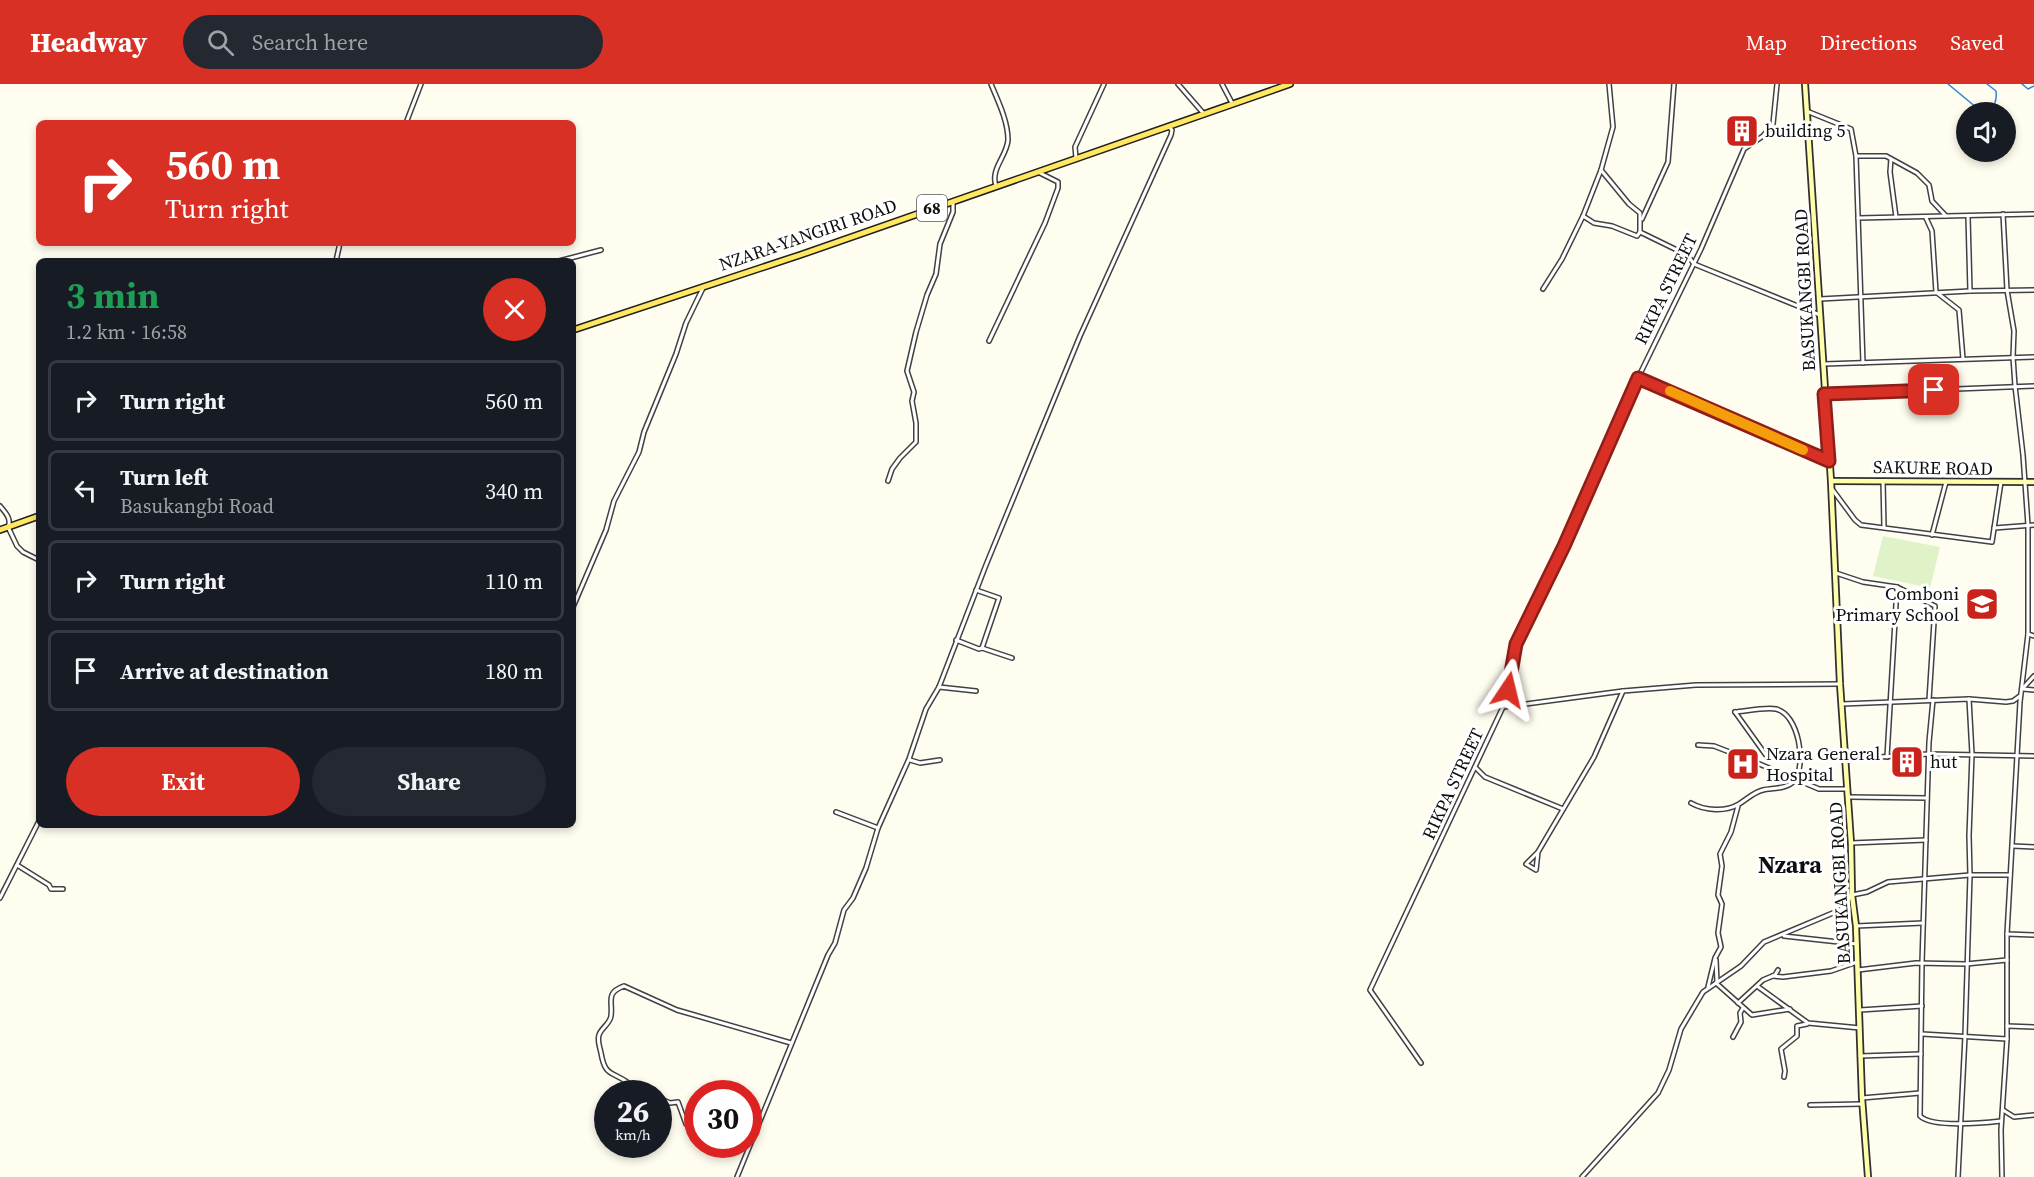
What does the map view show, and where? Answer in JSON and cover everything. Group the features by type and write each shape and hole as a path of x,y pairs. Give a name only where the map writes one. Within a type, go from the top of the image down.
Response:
{"main road":[{"name":"NZARA-YANGIRI ROAD","path":"576,329 800,255 1290,84"},
{"path":"0,530 36,517"}],"street":[{"path":"407,120 421,84"},
{"path":"991,84 1007,134 1007,146 994,175 996,186"},
{"path":"1076,158 1075,147 1104,84"},
{"path":"1178,84 1204,114"},
{"path":"1222,84 1233,104"},
{"path":"1543,289 1562,259 1583,216 1601,170 1613,127 1609,84"},
{"path":"1641,221 1668,162 1674,84"},
{"name":"RIKPA STREET","path":"1421,1063 1370,990 1503,706 1516,644 1564,546 1638,378 1694,264 1744,148 1763,136 1773,124 1778,84"},
{"name":"BASUKANGBI ROAD","path":"1805,84 1809,112 1822,364 1831,481 1840,684 1857,944 1862,1101 1868,1177"},
{"path":"1809,112 1851,129 1856,156 1863,363"},
{"path":"762,1116 835,943 844,910 853,898 866,868 878,828 909,759 926,710 939,687 976,590 1080,336 1171,135 1172,130 1168,126"},
{"path":"1856,156 1883,155 1922,177 1929,185 1932,201 1946,216"},
{"path":"1891,158 1890,172 1896,217"},
{"path":"1583,216 1594,223 1612,226 1637,236 1640,232 1640,213 1629,204 1601,170"},
{"path":"989,341 1045,223 1058,188 1058,182 1041,176 1037,171"},
{"path":"888,481 900,458 916,442 916,423 912,401 914,392 907,371 927,295 936,274 940,244 953,212 953,200"},
{"path":"2002,1177 2001,1121 2007,1039 2007,934 2028,634 2028,525 2015,386 2014,331 2007,290 2003,214"},
{"path":"1858,218 2034,214"},
{"path":"1968,216 1970,291"},
{"path":"1926,218 1932,231 1936,292 1959,310 1963,359"},
{"path":"1640,232 1685,252 1694,264 1820,315"},
{"path":"570,258 601,250"},
{"path":"576,600 606,530 614,501 639,452 644,432 676,354 686,323 704,286"},
{"path":"1819,299 1936,292 2034,290"},
{"path":"1822,364 2034,357"},
{"path":"1638,378 1829,461"},
{"path":"1824,394 2034,386"},
{"name":"SAKURE ROAD","path":"1831,481 2034,482"},
{"path":"1883,481 1884,527"},
{"path":"1932,535 1946,482"},
{"path":"1831,487 1861,525 1992,542 2001,482"},
{"path":"0,506 8,517 10,522 8,527 17,546 36,558"},
{"path":"1994,528 2034,525"},
{"path":"1836,573 1863,582 1897,587 1935,606 1923,923 1920,1093 1922,1119 1961,1123 2001,1121"},
{"path":"1887,757 1897,587"},
{"path":"976,590 999,598 982,648"},
{"path":"2028,634 2034,636"},
{"path":"956,640 1012,658"},
{"path":"2023,689 2034,676"},
{"path":"1503,706 1623,691 1696,686 1840,684"},
{"path":"939,687 976,691"},
{"path":"2023,689 2034,690"},
{"path":"1538,852 1536,870 1526,864 1538,852 1594,757 1623,691"},
{"path":"1842,704 1970,699 2006,702 2013,701 2022,695"},
{"path":"1958,1177 1970,875 1968,836 1972,754 1970,699"},
{"path":"1691,803 1700,808 1719,810 1739,804 1762,790 1790,785 1796,780 1801,766 1798,738 1788,715 1776,709 1735,712 1768,758"},
{"path":"1698,745 1714,746 1819,789 1848,789"},
{"path":"1846,759 1929,754 2034,756"},
{"path":"909,759 920,763 940,760"},
{"path":"1475,767 1485,777 1563,809"},
{"path":"1849,797 1927,798"},
{"path":"1708,987 1720,947 1718,933 1722,904 1718,895 1722,866 1720,854 1722,845 1731,832 1739,804"},
{"path":"836,812 878,828"},
{"path":"0,898 36,827"},
{"path":"1851,843 1926,840"},
{"path":"2013,846 2034,847"},
{"path":"17,864 49,885 51,889 63,889"},
{"path":"1582,1177 1658,1093 1669,1071 1681,1029 1698,998 1708,987 1741,966 1764,942 1840,910 1852,895 1867,892 1888,882 1970,875 2010,875"},
{"path":"1856,926 1923,923"},
{"path":"2007,934 2034,935"},
{"path":"1782,936 1857,944"},
{"path":"1715,958 1716,982 1752,1015 1790,1009"},
{"path":"1858,970 1922,963 1966,964 2007,960"},
{"path":"1738,1003 1763,980 1773,976 1783,977 1832,971 1857,962"},
{"path":"1773,976 1778,970"},
{"path":"625,1080 606,1071 598,1041 599,1032 610,1020 611,995 614,990 624,986 677,1010 791,1043"},
{"path":"1756,986 1808,1023"},
{"path":"1860,1010 1922,1006"},
{"path":"1733,1037 1741,1022 1740,1012 1743,1008"},
{"path":"1784,1077 1781,1047 1797,1036 1797,1026 1808,1023 1860,1028"},
{"path":"2007,1026 2034,1027"},
{"path":"1922,1034 2007,1039"},
{"path":"1860,1056 1921,1054"},
{"path":"1810,1106 1920,1093"},
{"path":"672,1103 678,1102 684,1118"},
{"path":"2003,1110 2014,1117 2034,1115"},
{"path":"1993,1122 2001,1130"},
{"path":"737,1177 745,1158"}],"green space":[{"path":"1883,536 1940,547 1930,588 1873,576"}],"waterway":[{"path":"1948,84 1977,108 1986,111 1993,106 1996,97 1996,91 1987,84"},
{"path":"2022,84 2028,89 2034,86"}],"slow traffic":[{"path":"1670,391 1803,450"}],"place":[{"name":"building 5","path":"1742,131"},
{"name":"Comboni Primary School","path":"1982,604"},
{"name":"hut","path":"1907,762"},
{"name":"Nzara General Hospital","path":"1743,764"}],"district":[{"name":"Nzara","path":"1790,865"}],"route":[{"path":"1508,690 1516,644 1564,546 1638,378 1829,461 1824,394 1934,390"}]}
